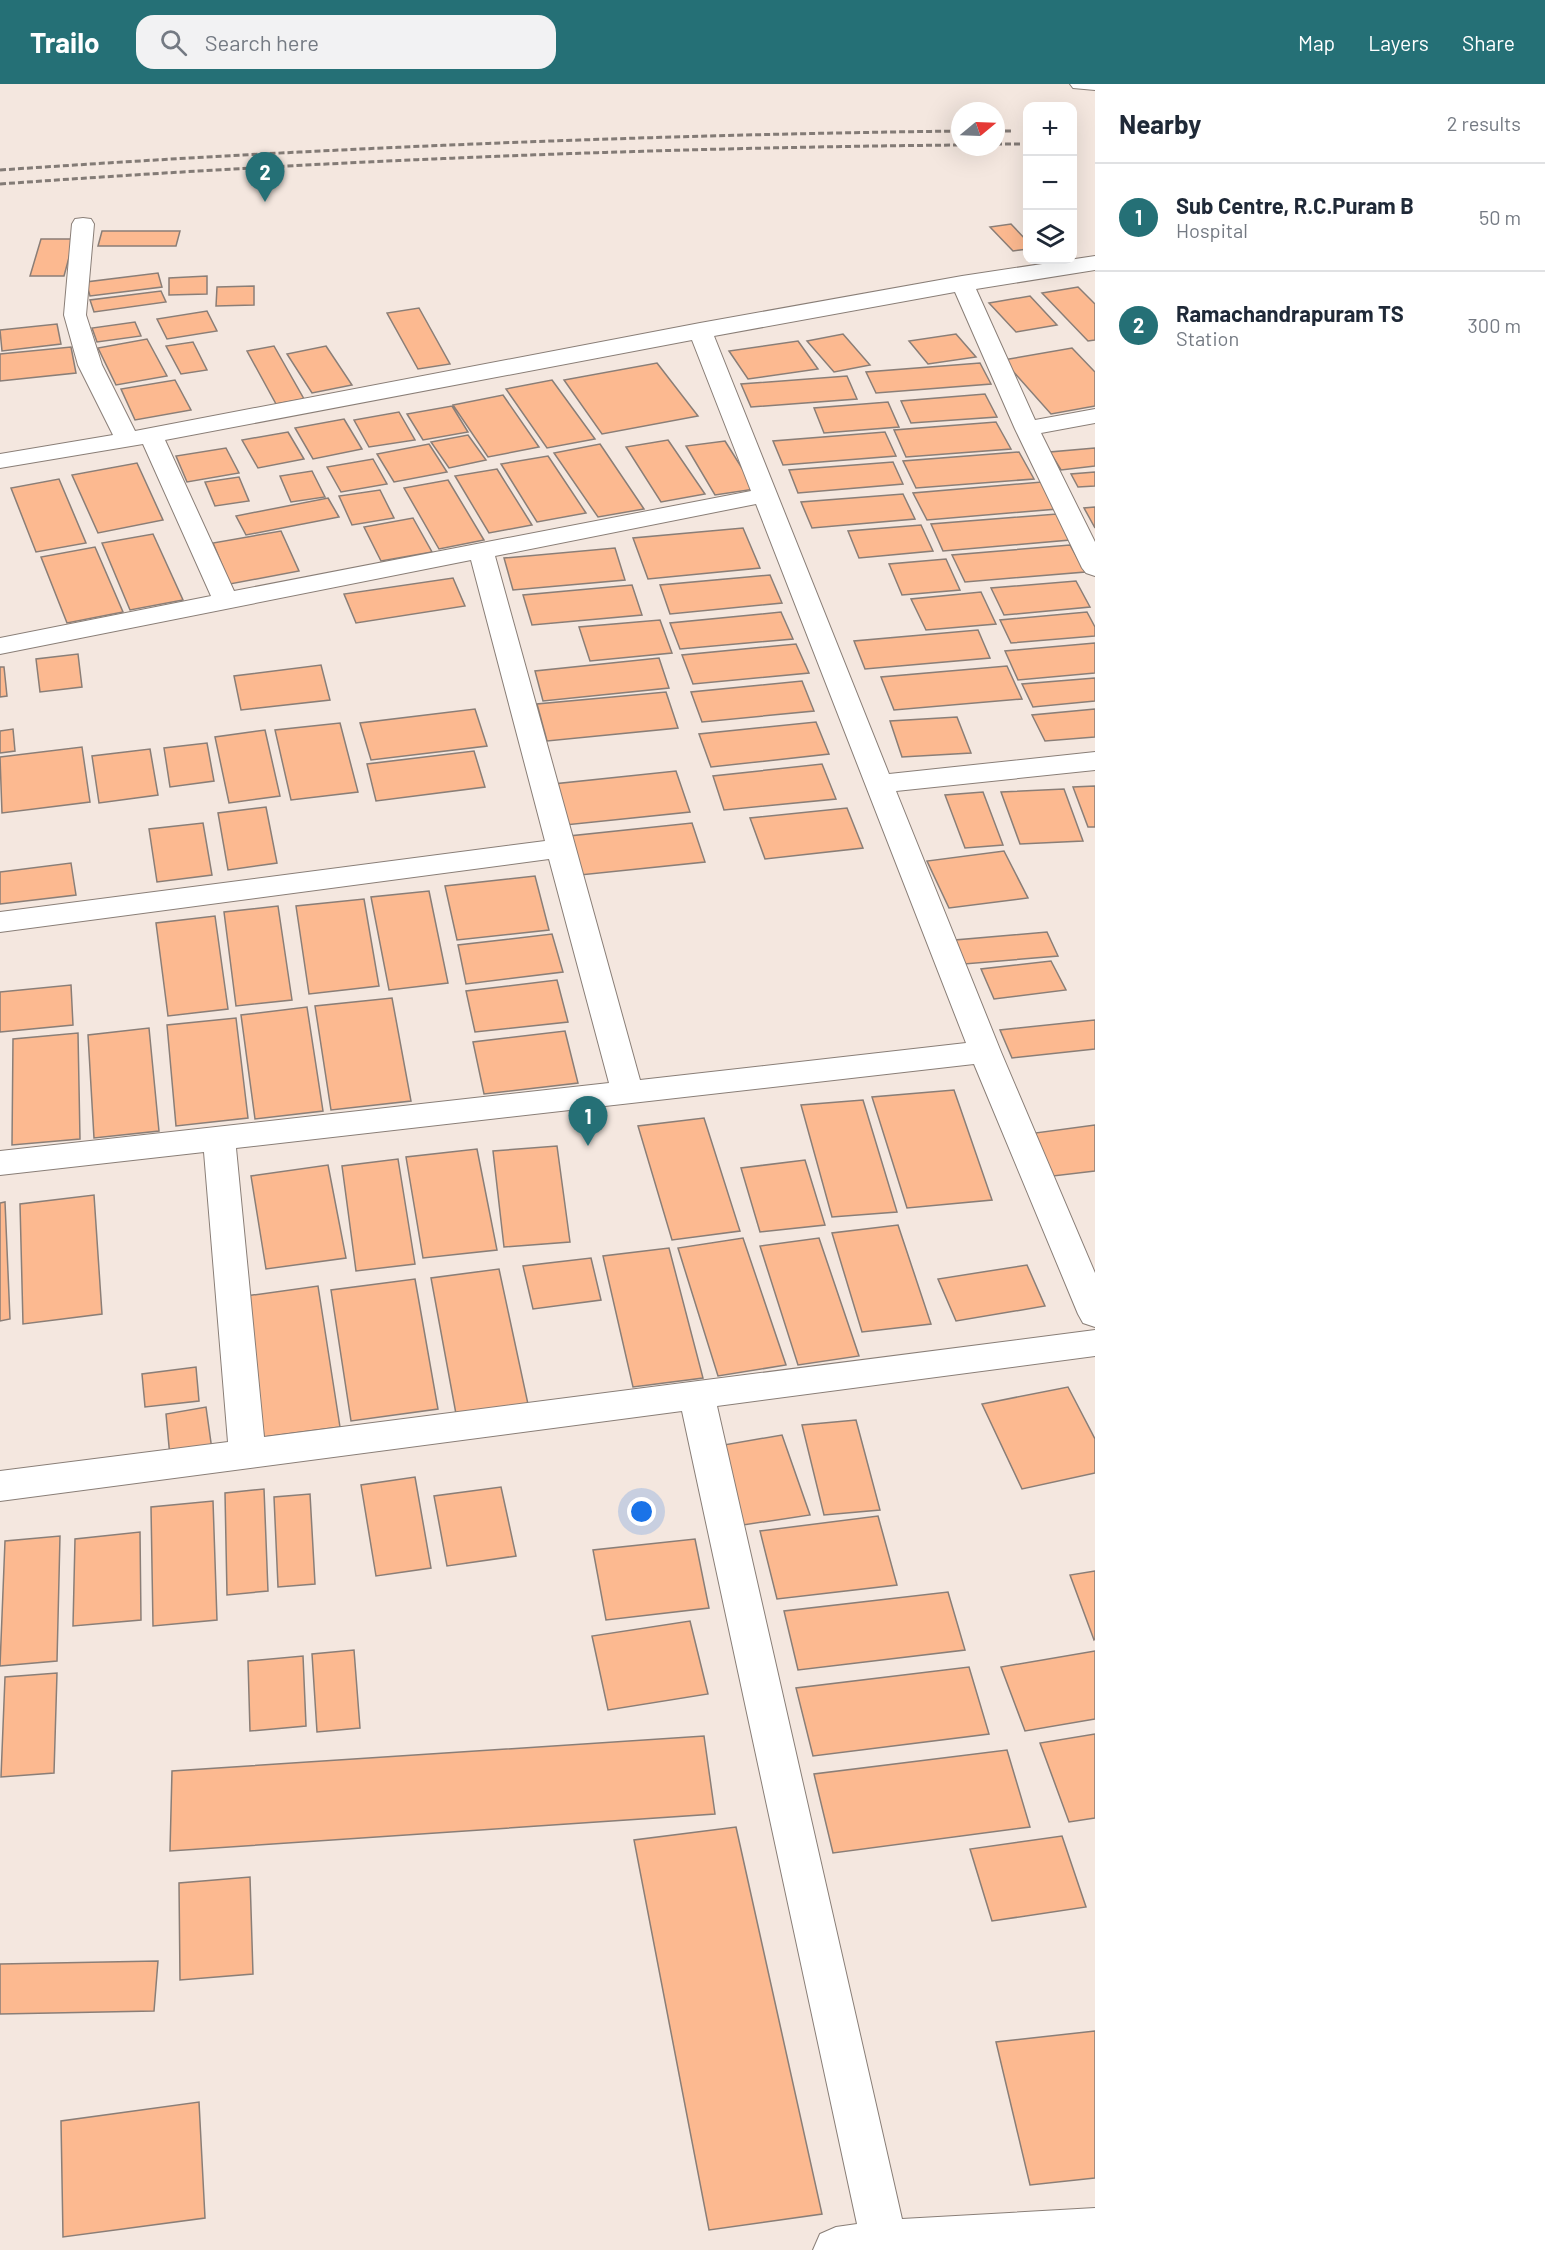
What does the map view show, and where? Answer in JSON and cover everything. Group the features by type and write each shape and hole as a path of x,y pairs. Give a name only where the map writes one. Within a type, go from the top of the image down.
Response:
{"street":[{"path":"1080,84 1095,84"},
{"path":"83,224 75,315 90,365 140,439 225,599"},
{"path":"0,461 140,439 700,330 962,283 1095,264"},
{"path":"962,283 1027,429 1095,568"},
{"path":"700,330 985,1052 1095,1314"},
{"path":"1027,429 1095,416"},
{"path":"0,646 225,599 481,552 766,495"},
{"path":"481,552 627,1092"},
{"path":"879,784 1095,761"},
{"path":"0,922 561,848"},
{"path":"0,1163 985,1052"},
{"path":"219,1138 247,1454"},
{"path":"0,1486 1095,1343"},
{"path":"696,1395 884,2243"},
{"path":"836,2250 884,2243 1095,2231"}],"building":[{"path":"1011,224 1023,237 1023,250 1013,251 990,227"},
{"path":"102,231 180,231 176,246 98,246"},
{"path":"41,239 74,239 64,276 30,276"},
{"path":"158,273 162,287 90,296 86,282"},
{"path":"207,276 207,294 169,295 169,278"},
{"path":"254,286 254,305 216,306 217,287"},
{"path":"1078,287 1095,304 1095,340 1088,341 1042,293"},
{"path":"161,291 166,302 94,312 90,300"},
{"path":"1030,296 1057,325 1016,332 989,303"},
{"path":"419,308 450,364 418,369 387,313"},
{"path":"207,311 217,331 167,339 157,319"},
{"path":"135,322 141,336 97,342 92,328"},
{"path":"57,324 61,344 2,351 0,330"},
{"path":"843,334 870,365 834,372 807,341"},
{"path":"956,334 976,357 928,364 909,341"},
{"path":"147,339 167,376 116,385 98,348"},
{"path":"798,341 818,369 748,379 729,351"},
{"path":"193,342 207,370 181,374 166,346"},
{"path":"274,346 304,399 276,404 247,351"},
{"path":"326,346 352,385 312,393 287,354"},
{"path":"71,347 76,373 0,381 0,354"},
{"path":"1072,348 1095,372 1095,406 1051,414 1003,360"},
{"path":"657,363 698,416 602,434 564,380"},
{"path":"980,363 991,384 876,393 866,372"},
{"path":"847,376 857,399 751,407 741,384"},
{"path":"175,380 191,410 135,420 121,389"},
{"path":"552,380 595,439 547,448 506,389"},
{"path":"985,394 997,417 911,423 901,401"},
{"path":"503,395 539,447 488,457 453,405"},
{"path":"888,402 899,427 824,433 814,408"},
{"path":"452,406 468,432 423,440 407,414"},
{"path":"399,412 415,440 369,447 354,420"},
{"path":"344,419 362,449 313,459 295,428"},
{"path":"996,422 1011,449 906,457 894,430"},
{"path":"288,432 304,459 258,468 242,440"},
{"path":"885,432 896,456 783,465 773,441"},
{"path":"468,435 486,460 449,468 431,442"},
{"path":"668,440 705,494 661,502 626,447"},
{"path":"725,441 755,489 715,495 686,446"},
{"path":"429,444 447,472 394,482 377,454"},
{"path":"600,444 644,509 598,517 554,453"},
{"path":"226,448 239,473 187,482 176,456"},
{"path":"1095,448 1095,466 1061,470 1050,452"},
{"path":"1019,452 1034,479 916,488 903,461"},
{"path":"548,456 586,513 537,522 501,464"},
{"path":"373,459 387,484 341,492 327,467"},
{"path":"893,462 903,484 798,493 789,470"},
{"path":"137,463 163,520 98,533 72,475"},
{"path":"497,469 532,525 489,533 455,476"},
{"path":"312,471 325,497 291,502 280,476"},
{"path":"1095,472 1095,486 1078,487 1071,474"},
{"path":"239,477 249,501 215,506 205,482"},
{"path":"59,479 86,543 36,552 11,488"},
{"path":"448,480 484,540 439,549 404,488"},
{"path":"1042,482 1057,509 927,520 913,493"},
{"path":"380,490 394,518 352,525 339,496"},
{"path":"903,494 915,519 812,528 801,502"},
{"path":"328,498 339,517 246,535 236,516"},
{"path":"1095,507 1095,528 1084,508"},
{"path":"1057,514 1070,540 943,551 931,524"},
{"path":"413,518 432,552 381,561 364,527"},
{"path":"921,525 933,551 859,558 848,531"},
{"path":"743,528 760,568 648,579 633,538"},
{"path":"281,531 299,571 230,584 213,543"},
{"path":"153,534 183,600 130,610 102,543"},
{"path":"1070,545 1085,572 965,582 952,555"},
{"path":"95,547 123,612 67,623 41,557"},
{"path":"615,548 625,580 513,590 504,558"},
{"path":"946,559 960,590 902,595 889,564"},
{"path":"770,575 782,603 670,614 660,585"},
{"path":"453,578 465,606 356,623 344,594"},
{"path":"1076,581 1090,607 1004,615 991,588"},
{"path":"632,585 642,615 532,625 523,595"},
{"path":"981,592 996,624 926,630 911,599"},
{"path":"781,612 793,639 680,649 670,623"},
{"path":"1087,612 1095,627 1095,636 1011,643 1000,620"},
{"path":"660,620 672,653 590,661 579,627"},
{"path":"978,630 990,658 865,669 854,641"},
{"path":"1095,643 1095,673 1018,680 1005,651"},
{"path":"796,644 809,673 693,684 682,655"},
{"path":"78,654 82,687 40,692 36,659"},
{"path":"659,658 669,688 543,701 535,671"},
{"path":"321,665 330,700 241,710 234,676"},
{"path":"1007,666 1022,699 894,710 881,677"},
{"path":"0,667 4,667 7,696 0,697"},
{"path":"1095,678 1095,701 1033,707 1022,684"},
{"path":"802,681 814,711 702,722 691,692"},
{"path":"666,692 678,728 547,741 537,704"},
{"path":"475,709 487,746 371,760 360,723"},
{"path":"1095,709 1095,737 1045,741 1032,715"},
{"path":"957,717 971,753 902,757 890,721"},
{"path":"816,722 829,754 711,767 699,734"},
{"path":"340,723 358,792 291,800 275,730"},
{"path":"13,729 15,751 0,753 0,731"},
{"path":"265,730 280,796 229,803 215,737"},
{"path":"207,743 214,781 170,787 164,748"},
{"path":"82,747 90,802 2,813 0,757"},
{"path":"150,749 158,795 99,803 92,756"},
{"path":"474,751 485,787 376,801 367,764"},
{"path":"822,764 836,799 724,810 713,776"},
{"path":"676,771 690,812 565,825 553,784"},
{"path":"1095,786 1095,827 1088,827 1073,787"},
{"path":"1064,789 1083,841 1020,844 1001,792"},
{"path":"983,792 1003,845 965,848 945,795"},
{"path":"266,807 277,863 228,870 218,813"},
{"path":"847,808 863,848 765,859 750,818"},
{"path":"203,823 212,875 157,882 149,829"},
{"path":"692,823 705,862 580,875 569,836"},
{"path":"1004,851 1028,898 949,908 927,861"},
{"path":"71,863 76,895 0,904 0,872"},
{"path":"535,876 549,930 457,940 445,886"},
{"path":"429,891 448,983 389,990 371,897"},
{"path":"364,899 379,986 309,994 296,906"},
{"path":"278,906 292,1000 236,1006 224,912"},
{"path":"215,916 228,1009 168,1016 156,923"},
{"path":"1047,932 1058,956 964,964 955,940"},
{"path":"552,934 563,972 466,984 458,945"},
{"path":"1051,961 1066,990 994,999 981,969"},
{"path":"557,980 568,1022 475,1032 466,991"},
{"path":"71,985 73,1025 0,1032 0,992"},
{"path":"392,998 411,1101 331,1110 315,1006"},
{"path":"307,1007 323,1111 255,1119 241,1015"},
{"path":"236,1018 248,1118 176,1126 167,1025"},
{"path":"1095,1020 1095,1049 1012,1058 1000,1030"},
{"path":"149,1028 159,1131 94,1138 88,1035"},
{"path":"565,1031 578,1083 484,1094 473,1042"},
{"path":"78,1033 80,1139 12,1145 13,1039"},
{"path":"954,1090 992,1200 907,1208 872,1097"},
{"path":"863,1100 897,1212 832,1217 801,1105"},
{"path":"704,1118 740,1231 672,1240 638,1126"},
{"path":"1095,1125 1095,1171 1053,1176 1035,1133"},
{"path":"557,1146 570,1242 504,1247 493,1151"},
{"path":"477,1149 497,1250 423,1258 406,1157"},
{"path":"398,1159 415,1264 356,1271 342,1166"},
{"path":"805,1160 825,1225 760,1232 741,1168"},
{"path":"328,1165 346,1258 266,1269 251,1176"},
{"path":"94,1195 102,1314 23,1324 20,1204"},
{"path":"5,1202 10,1319 0,1321 0,1203"},
{"path":"898,1225 931,1324 862,1332 832,1233"},
{"path":"743,1238 786,1365 718,1376 678,1248"},
{"path":"819,1238 859,1356 798,1365 760,1246"},
{"path":"669,1248 703,1378 633,1387 603,1256"},
{"path":"591,1258 601,1300 533,1309 523,1266"},
{"path":"1027,1265 1045,1306 956,1321 938,1279"},
{"path":"499,1269 528,1404 456,1414 431,1278"},
{"path":"415,1279 438,1409 351,1421 331,1290"},
{"path":"318,1286 340,1427 264,1437 246,1296"},
{"path":"196,1367 199,1401 145,1407 142,1374"},
{"path":"1068,1387 1095,1439 1095,1473 1022,1489 982,1404"},
{"path":"206,1407 212,1450 170,1457 166,1414"},
{"path":"856,1420 880,1510 824,1515 802,1425"},
{"path":"782,1435 810,1515 743,1525 718,1446"},
{"path":"415,1477 431,1568 376,1576 361,1485"},
{"path":"501,1487 516,1556 447,1566 434,1496"},
{"path":"264,1489 268,1591 227,1595 225,1493"},
{"path":"310,1494 315,1584 278,1587 274,1497"},
{"path":"213,1501 217,1620 153,1626 151,1507"},
{"path":"878,1516 897,1585 777,1599 760,1531"},
{"path":"140,1532 141,1620 73,1626 75,1539"},
{"path":"60,1536 57,1661 0,1666 5,1541"},
{"path":"695,1539 709,1608 606,1620 593,1550"},
{"path":"1095,1571 1095,1639 1094,1640 1070,1575"},
{"path":"948,1592 965,1650 798,1670 784,1611"},
{"path":"690,1621 708,1694 608,1710 592,1636"},
{"path":"354,1650 360,1728 317,1732 312,1654"},
{"path":"1095,1651 1095,1719 1025,1731 1001,1667"},
{"path":"303,1656 306,1726 250,1731 248,1661"},
{"path":"969,1667 989,1734 813,1756 796,1688"},
{"path":"57,1673 54,1773 1,1777 5,1677"},
{"path":"1095,1734 1095,1818 1069,1822 1040,1743"},
{"path":"704,1736 715,1814 170,1851 172,1771"},
{"path":"1007,1750 1030,1827 833,1853 814,1774"},
{"path":"736,1827 822,2214 709,2230 634,1840"},
{"path":"1062,1836 1086,1907 992,1921 970,1849"},
{"path":"250,1877 253,1974 180,1980 179,1883"},
{"path":"158,1961 154,2011 0,2014 0,1964"},
{"path":"1095,2031 1095,2178 1030,2185 996,2042"},
{"path":"199,2102 205,2218 63,2237 61,2121"}],"railway":[{"path":"0,170 240,155 480,144 951,131"},
{"path":"1005,131 1013,131"},
{"path":"1005,144 1020,144"},
{"path":"0,184 480,157 720,149 951,145"}],"place":[{"name":"Ramachandrapuram TS","path":"265,202"},
{"name":"Sub Centre, R.C.Puram B","path":"588,1146"}]}
